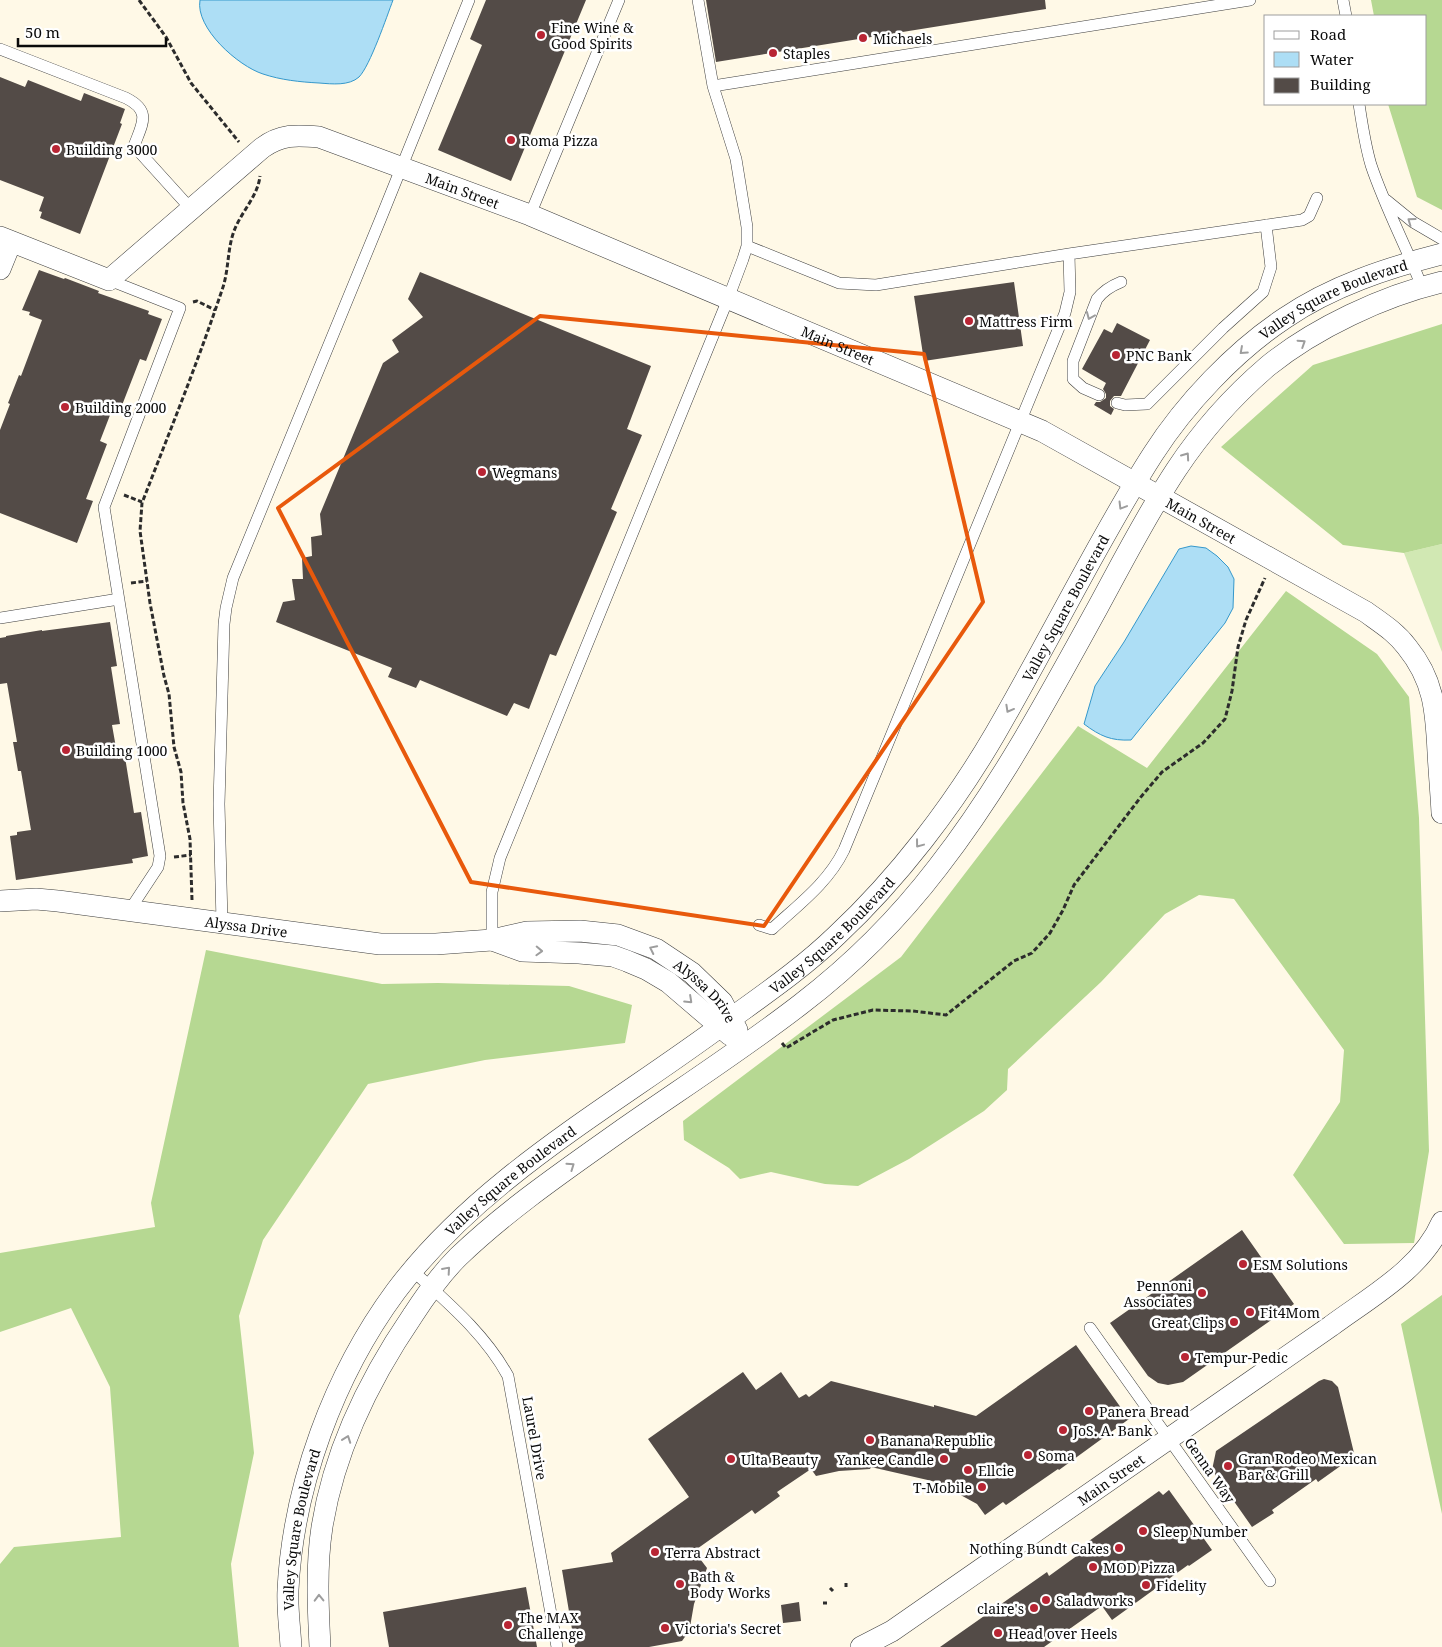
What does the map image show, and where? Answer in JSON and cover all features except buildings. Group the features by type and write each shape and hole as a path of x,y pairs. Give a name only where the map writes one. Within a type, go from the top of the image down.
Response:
{"street":[{"name":"Main Street","path":"109,280 252,156 273,140 294,135 319,138 530,215 1042,431 1366,612 1390,629 1407,646 1420,665 1429,684 1439,712 1442,813"},
{"path":"0,269 5,240 109,280"},
{"name":"Valley Square Boulevard","path":"291,1647 288,1594 291,1557 304,1484 312,1456 339,1390 358,1352 385,1307 412,1271 446,1233 489,1193 550,1146 788,978 838,935 889,880 953,800 994,736 1117,513 1153,454 1187,408 1227,366 1257,339 1287,316 1318,299 1352,283 1412,261 1442,254"},
{"name":"Valley Square Boulevard","path":"320,1647 318,1573 322,1527 334,1479 349,1434 371,1385 412,1316 443,1274 459,1257 501,1220 557,1176 801,1004 872,942 934,872 992,792 1013,759 1160,497 1190,450 1214,420 1270,365 1334,323 1371,306 1432,285"},
{"name":"Alyssa Drive","path":"0,901 36,899 380,944 436,944 492,940 528,932 580,931 618,935 656,949 692,973 722,1002 726,1023 744,1045"},
{"name":"Main Street","path":"861,1647 898,1639 1169,1439 1331,1326 1401,1275 1428,1246 1441,1225"}],"lane":[{"path":"222,922 219,804 224,624 233,578 469,0"},
{"path":"530,215 619,0"},
{"path":"492,940 492,892 500,858 744,259 747,227 736,159 713,86 698,0"},
{"path":"713,86 1250,0"},
{"path":"1344,0 1346,15"},
{"path":"0,49 138,104 143,113 143,118 134,146 191,209"},
{"path":"1359,105 1371,164 1384,198 1412,261 1432,285"},
{"path":"746,246 839,283 876,285 1069,254 1302,220 1309,216 1317,198"},
{"path":"1384,198 1413,222 1442,239"},
{"path":"1117,403 1131,405 1147,404 1223,328 1263,292 1271,267 1266,225"},
{"path":"759,925 772,929 822,882 838,861 852,832 1069,303 1069,254"},
{"path":"109,280 180,308 104,507 160,856 158,867 129,911"},
{"path":"1099,395 1083,388 1073,380 1073,361 1097,299 1103,291 1121,282"},
{"path":"0,618 119,600"},
{"name":"Laurel Drive","path":"412,1271 468,1321 499,1359 508,1376 557,1647"},
{"name":"Genna Way","path":"1090,1328 1270,1581"}],"path":[{"path":"138,0 166,37 191,83 221,122 252,156 258,168 259,182 234,230 224,284 142,503 140,523 152,612 169,694 176,756 182,772 183,803 190,839 192,900"},
{"path":"180,308 197,301 215,310"},
{"path":"778,1038 786,1048 833,1020 873,1010 913,1011 946,1016 1014,961 1032,953 1050,933 1074,885 1140,798 1162,772 1204,742 1225,719 1232,691 1238,647 1246,620 1274,560"}],"highlighted area":[{"path":"540,316 924,354 983,602 764,926 471,882 278,508"}],"green space":[{"path":"1371,0 1442,0 1442,210 1417,197 1388,105 1427,105 1427,15 1374,15"},
{"path":"1442,324 1442,544 1404,553 1343,545 1221,447 1313,365"},
{"path":"1442,544 1442,652 1404,553"},
{"path":"1286,591 1377,654 1409,697 1419,818 1429,1151 1414,1243 1344,1244 1293,1175 1340,1102 1344,1050 1234,899 1199,895 1165,914 1101,982 1008,1069 1007,1090 984,1111 909,1159 858,1186 825,1184 771,1172 740,1179 729,1168 684,1140 683,1121 901,957 1078,726 1147,768"},
{"path":"206,950 382,984 438,983 569,986 632,1005 625,1043 485,1060 368,1084 263,1240 239,1316 254,1453 231,1564 239,1647 0,1647 0,1564 14,1547 121,1537 110,1387 71,1308 0,1332 0,1253 155,1227 151,1203"},
{"path":"1442,1295 1442,1514 1401,1324"}],"water":[{"path":"200,0 393,0 368,63 359,77 350,82 335,84 277,78 253,70 231,54 211,34 200,11"},
{"path":"1191,546 1206,548 1228,567 1234,579 1233,608 1225,623 1131,740 1117,740 1101,735 1084,724 1095,686 1124,642 1179,549"}],"place":[{"name":"Fine Wine & Good Spirits","path":"541,35"},
{"name":"Michaels","path":"863,38"},
{"name":"Staples","path":"773,53"},
{"name":"Roma Pizza","path":"511,140"},
{"name":"Building 3000","path":"56,149"},
{"name":"Mattress Firm","path":"969,321"},
{"name":"PNC Bank","path":"1116,355"},
{"name":"Building 2000","path":"65,407"},
{"name":"Wegmans","path":"482,472"},
{"name":"Building 1000","path":"66,750"},
{"name":"ESM Solutions","path":"1243,1264"},
{"name":"Pennoni Associates","path":"1202,1293"},
{"name":"Fit4Mom","path":"1250,1312"},
{"name":"Great Clips","path":"1234,1322"},
{"name":"Tempur-Pedic","path":"1185,1357"},
{"name":"Panera Bread","path":"1089,1411"},
{"name":"JoS. A. Bank","path":"1063,1430"},
{"name":"Banana Republic","path":"870,1440"},
{"name":"Soma","path":"1028,1455"},
{"name":"Ulta Beauty","path":"731,1459"},
{"name":"Yankee Candle","path":"944,1459"},
{"name":"Gran Rodeo Mexican Bar & Grill","path":"1228,1466"},
{"name":"Ellcie","path":"968,1470"},
{"name":"T-Mobile","path":"982,1487"},
{"name":"Sleep Number","path":"1143,1531"},
{"name":"Nothing Bundt Cakes","path":"1119,1548"},
{"name":"Terra Abstract","path":"655,1552"},
{"name":"MOD Pizza","path":"1093,1567"},
{"name":"Bath & Body Works","path":"680,1584"},
{"name":"Fidelity","path":"1146,1585"},
{"name":"Saladworks","path":"1046,1600"},
{"name":"claire's","path":"1034,1608"},
{"name":"The MAX Challenge","path":"508,1625"},
{"name":"Victoria's Secret","path":"665,1628"},
{"name":"Head over Heels","path":"998,1633"}]}
